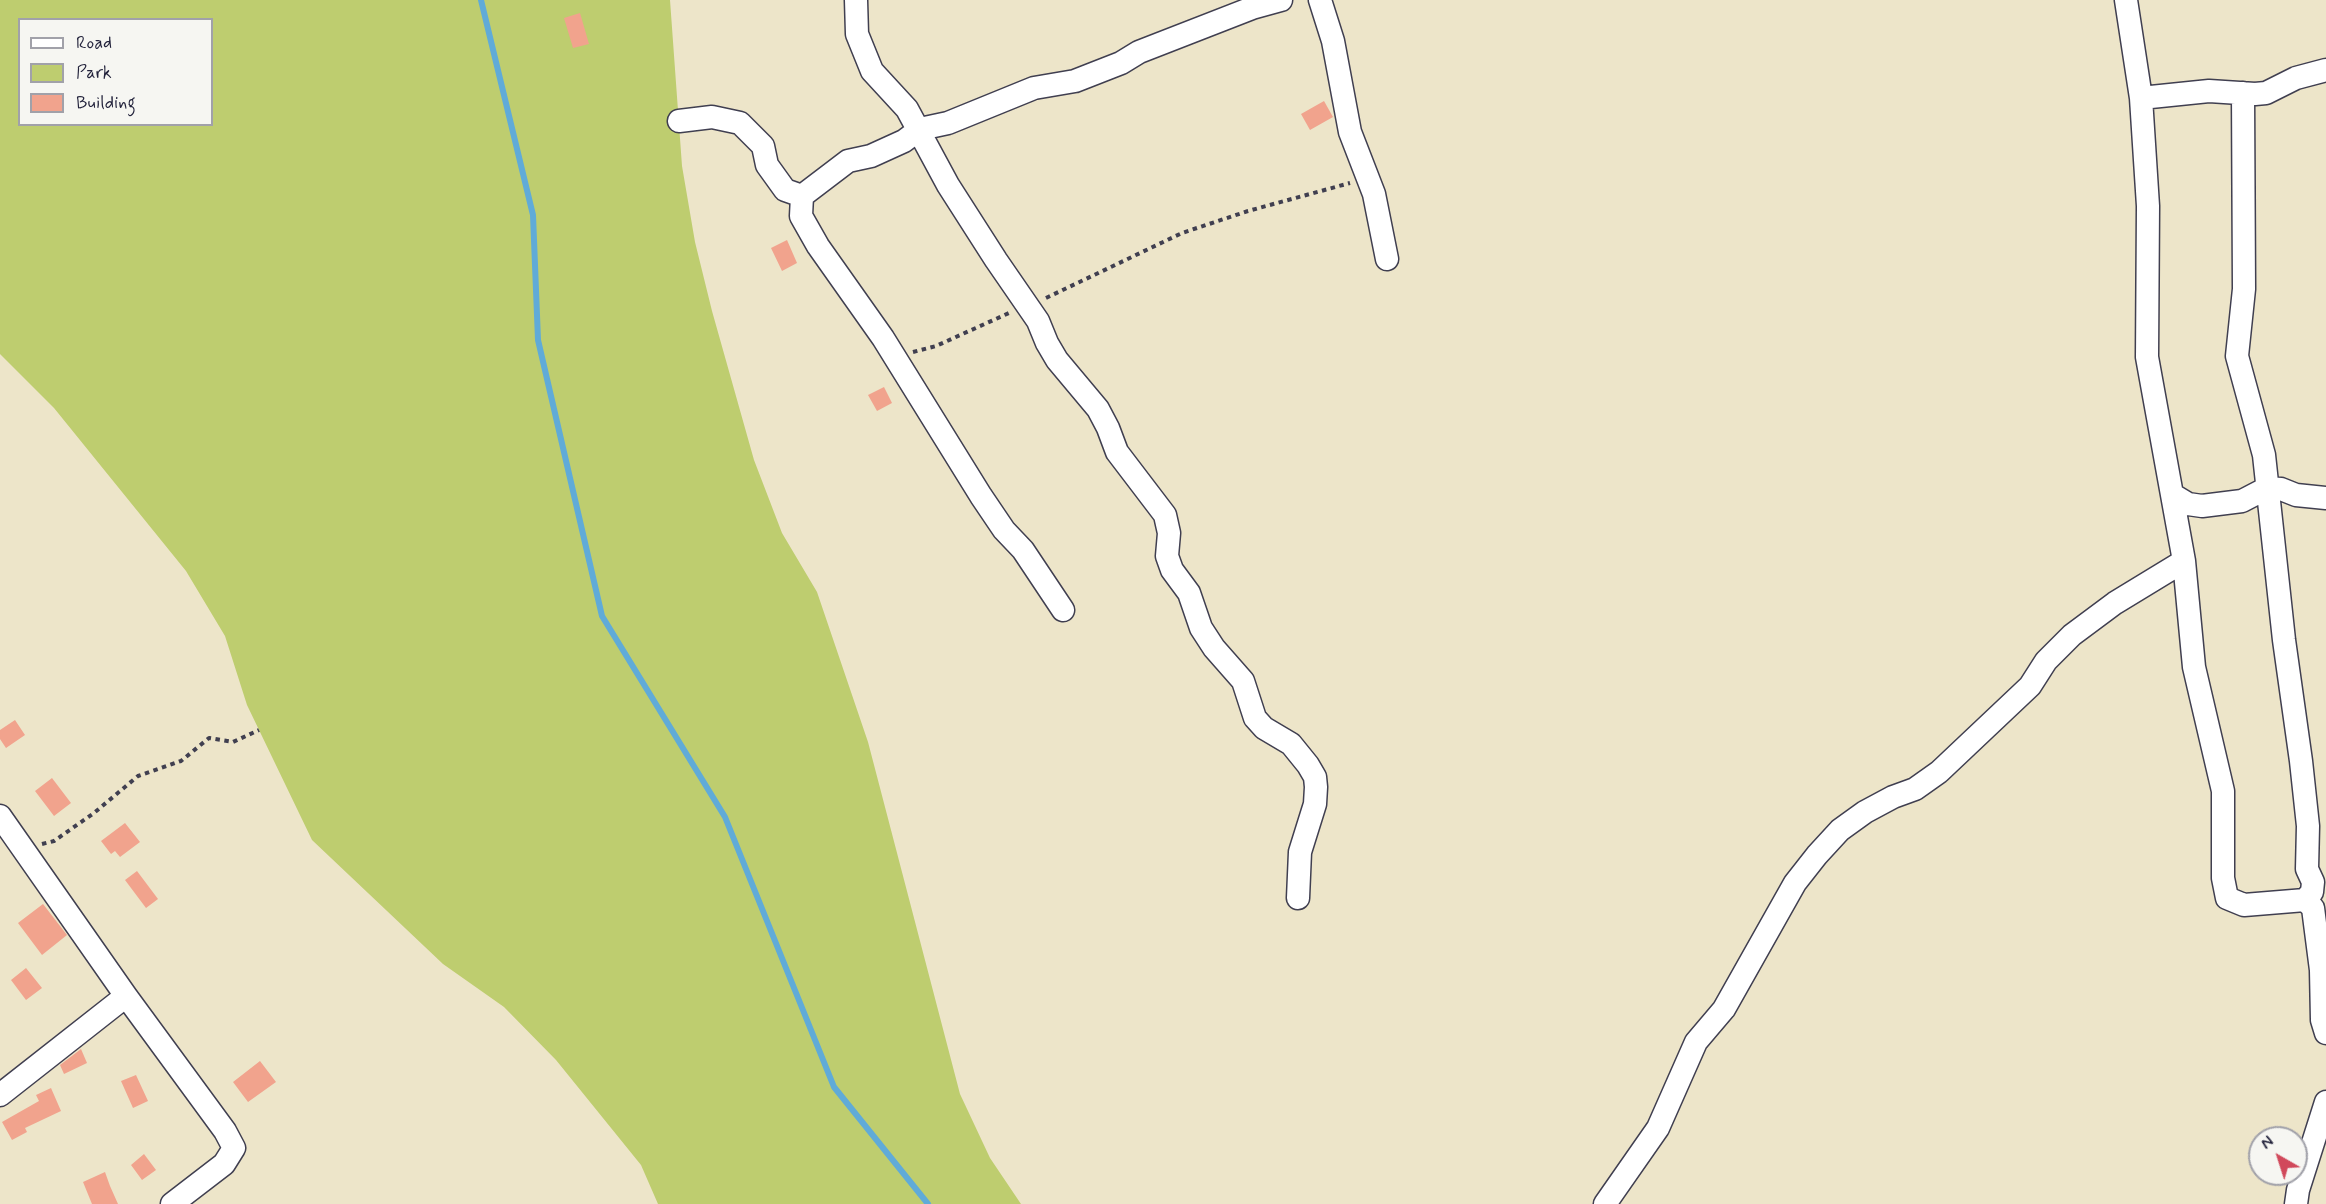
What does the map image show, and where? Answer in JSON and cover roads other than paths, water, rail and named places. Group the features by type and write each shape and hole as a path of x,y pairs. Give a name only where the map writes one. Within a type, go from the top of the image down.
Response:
{"street":[{"path":"856,0 857,34 872,71 907,109 920,129 948,185 1038,321 1057,360 1098,409 1117,452 1165,514 1169,533 1167,556 1172,570 1189,593 1201,628 1214,648 1243,681 1255,718 1264,728 1291,744 1315,777 1315,804 1300,852 1298,898"},
{"path":"1063,610 1023,550 1004,530 981,496 883,338 812,236 801,216 802,196 848,161 872,156 904,141 920,129 948,123 1034,88 1075,81 1121,63 1156,45 1252,8 1281,0"},
{"path":"1320,0 1333,41 1350,132 1374,194 1387,259"},
{"path":"2126,0 2141,98 2148,206 2147,357 2184,561 2194,667 2223,791 2223,878 2227,898 2244,905 2314,897"},
{"path":"2141,98 2210,91 2266,93 2296,78 2326,70"},
{"path":"2243,93 2244,289 2236,356 2264,455 2284,640 2308,826 2307,869 2313,882 2313,908 2322,970 2322,1020 2326,1033"},
{"path":"679,121 712,117 740,123 763,146 767,165 785,190 802,196"},
{"path":"2173,495 2188,504 2202,506 2242,501 2266,488 2282,489 2296,495 2326,498"},
{"path":"1605,1204 1658,1128 1696,1042 1724,1009 1795,883 1816,855 1840,830 1865,812 1893,797 1915,789 1940,772 2030,686 2046,661 2072,635 2115,603 2184,561"},
{"path":"9,835 225,1131 234,1148 225,1164 172,1204"},
{"path":"0,1095 126,996"},
{"path":"2296,1204 2298,1190 2326,1102"}],"waterway":[{"path":"481,0 533,215 538,340 602,616 725,817 834,1087 928,1204"}]}
